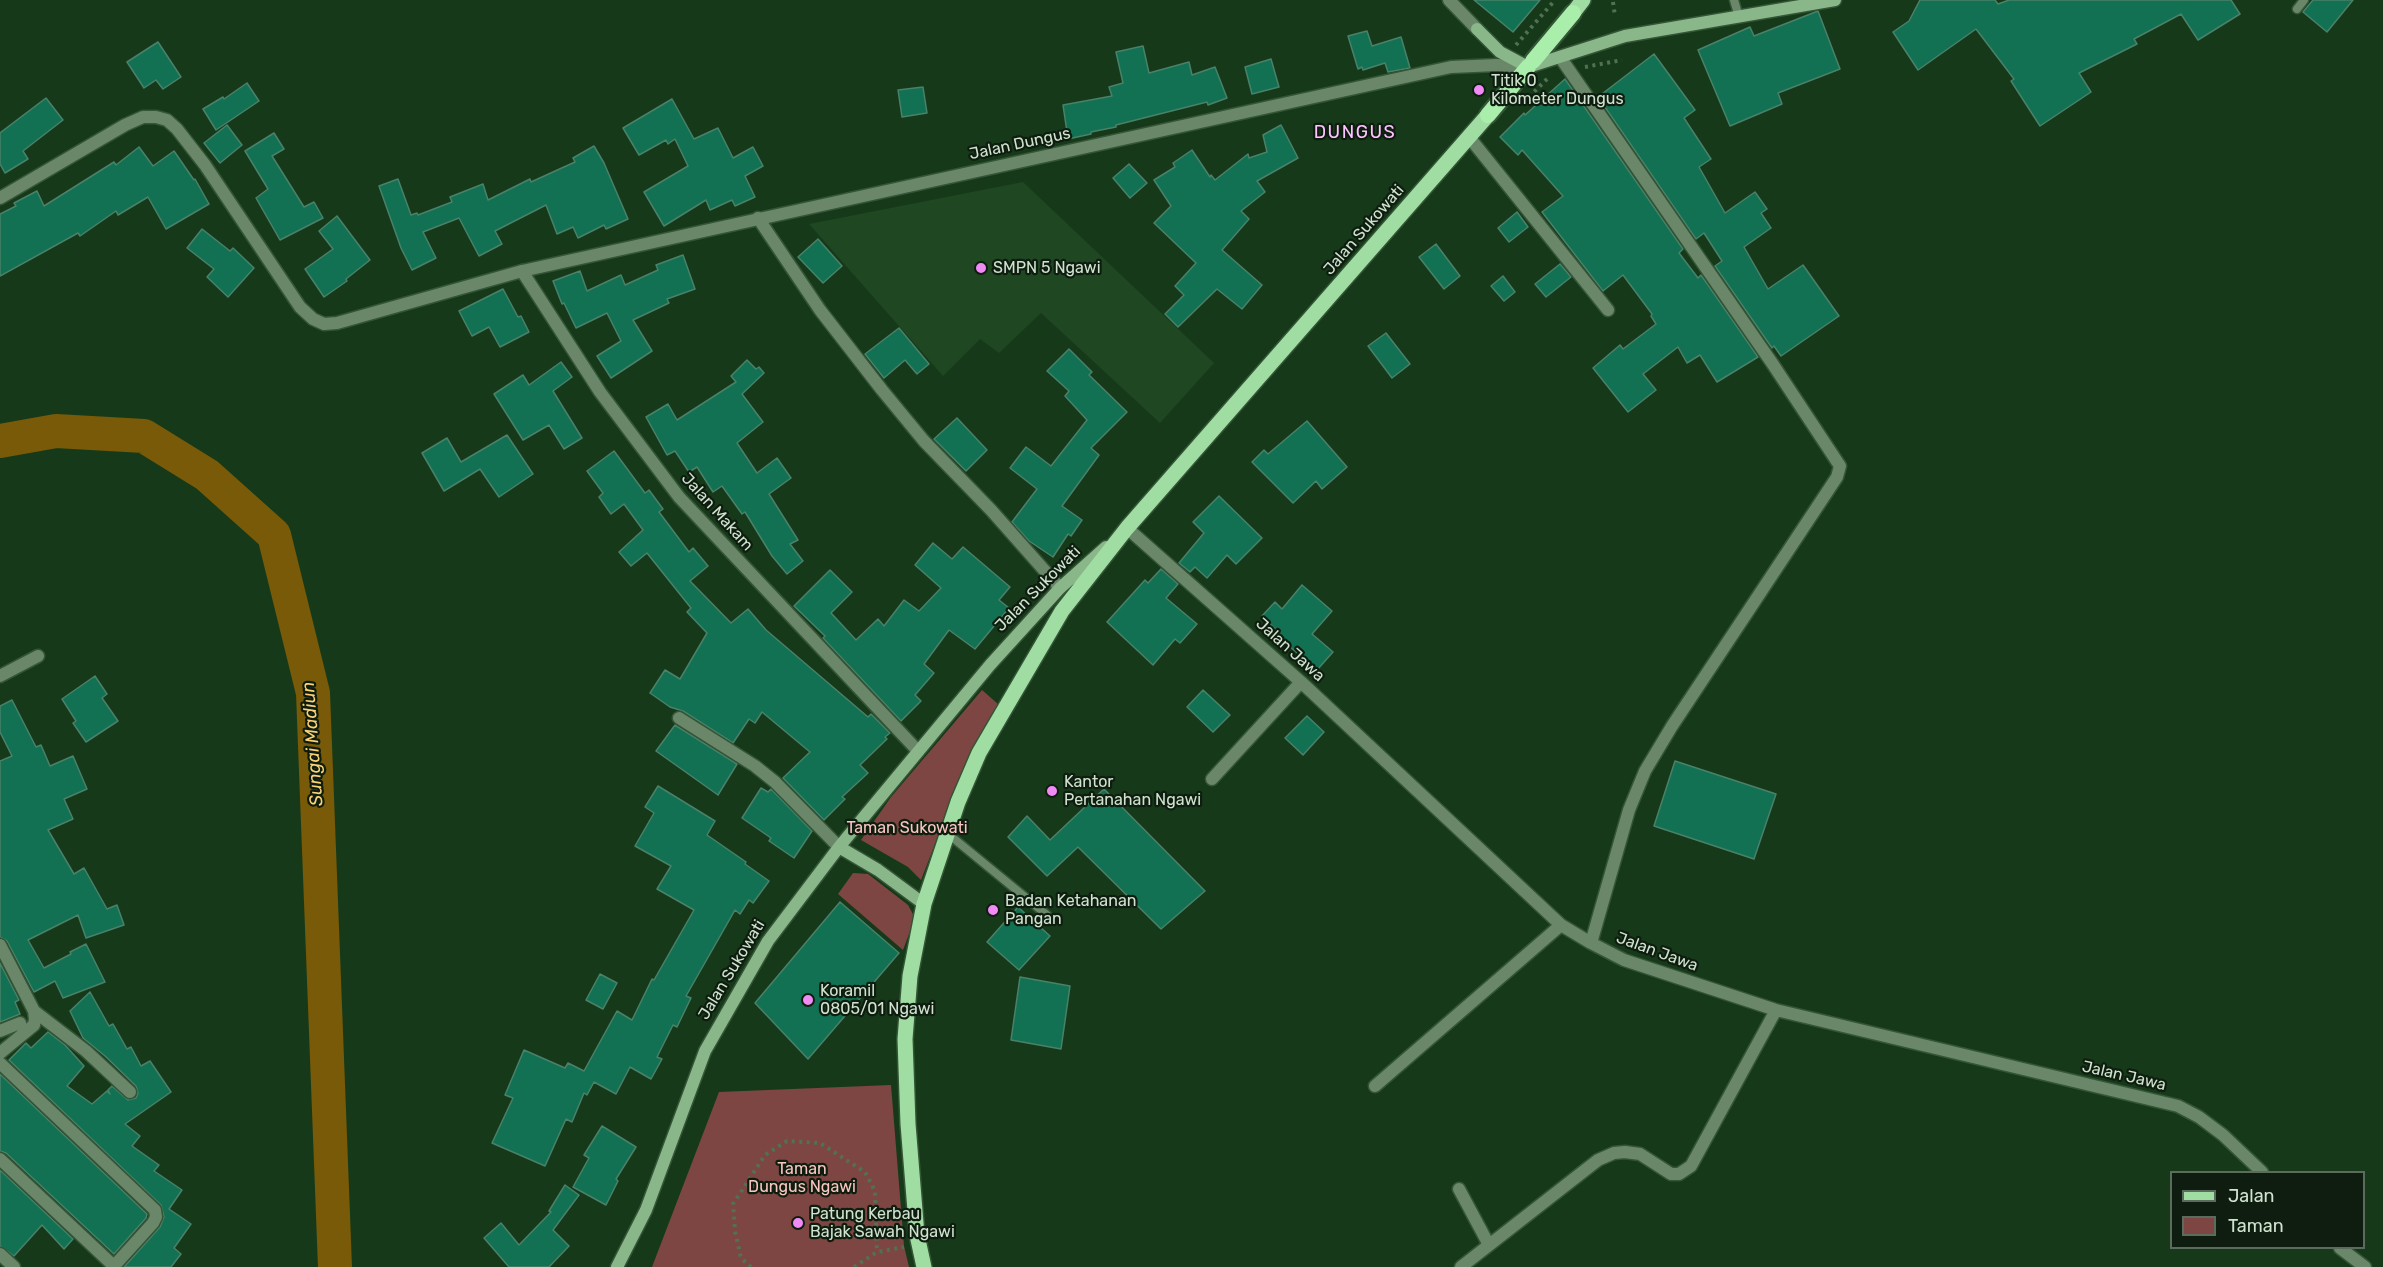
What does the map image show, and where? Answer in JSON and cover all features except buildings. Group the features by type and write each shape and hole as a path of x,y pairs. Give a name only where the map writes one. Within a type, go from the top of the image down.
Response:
{"highway":[{"name":"Jalan Sukowati","path":"1488,115 1578,6"}],"main road":[{"path":"1477,29 1500,52 1530,64 1560,57 1624,36 1835,0"},
{"name":"Jalan Sukowati","path":"617,1267 646,1210 705,1051 768,941 839,847 990,665 1060,588 1127,528 1488,115"},
{"path":"924,1267 912,1192 905,1039 910,976 924,904 947,833 979,753 1062,611 1127,528"},
{"path":"839,847 878,870 924,904"}],"street":[{"path":"1449,0 1477,29"},
{"path":"1560,57 1772,363 1840,466 1837,477 1672,726 1646,771 1629,810 1591,943"},
{"name":"Jalan Dungus","path":"0,198 142,117 167,120 177,129 205,165 300,307 313,319 324,324 522,271 1451,67 1530,64"},
{"path":"1469,137 1608,310"},
{"path":"758,218 820,310 882,390 924,441 991,510 1060,588"},
{"name":"Jalan Makam","path":"522,271 600,392 679,497 918,751"},
{"name":"Jalan Jawa","path":"1127,528 1301,682 1561,925 1591,943 1624,960 1776,1010 2178,1107 2199,1117 2223,1135 2260,1171"},
{"path":"0,676 38,656"},
{"path":"1212,779 1301,682"},
{"path":"679,718 755,766 775,782 839,847"},
{"path":"1376,1086 1561,925"},
{"path":"0,945 34,1011 86,1051 130,1092"},
{"path":"1461,1267 1598,1160 1614,1153 1640,1154 1671,1174 1679,1174 1691,1166 1776,1010"},
{"path":"0,1053 34,1025 34,1011"},
{"path":"0,1031 20,1023"},
{"path":"0,1064 155,1210 156,1217 115,1266 0,1159"},
{"path":"1459,1189 1489,1245"},
{"path":"2341,1249 2365,1267"},
{"path":"0,1254 14,1267"}],"lane":[{"path":"1734,0 1739,17"},
{"path":"2297,9 2304,0"},
{"path":"947,833 1047,915"}],"path":[{"path":"1508,44 1516,45 1522,40 1555,0"},
{"path":"1613,2 1616,16"},
{"path":"1523,103 1540,84 1555,73 1622,60"},
{"path":"751,1267 741,1258 735,1231 733,1204 765,1155 787,1141 820,1143 865,1172 875,1191 877,1252"},
{"path":"854,1267 877,1252 919,1245"}],"shaded area":[{"name":"SMPN 5 Ngawi","path":"1023,182 1214,363 1160,423 1041,313 999,353 980,339 943,376 809,224"}],"green space":[{"name":"Taman Sukowati","path":"982,690 998,704 971,751 921,880 908,867 861,840 891,797"},
{"name":"Taman Sukowati","path":"853,873 868,874 908,905 915,918 903,950 838,894"},
{"name":"Taman Dungus Ngawi","path":"891,1085 904,1246 909,1267 652,1267 719,1092"}],"waterway":[{"name":"Sungai Madiun","path":"0,441 56,431 144,436 207,475 274,535 313,693 335,1267"}],"place":[{"name":"Titik 0 Kilometer Dungus","path":"1479,90"},
{"name":"SMPN 5 Ngawi","path":"981,268"},
{"name":"Kantor Pertanahan Ngawi","path":"1052,791"},
{"name":"Badan Ketahanan Pangan","path":"993,910"},
{"name":"Koramil 0805/01 Ngawi","path":"808,1000"},
{"name":"Patung Kerbau Bajak Sawah Ngawi","path":"798,1223"}],"district":[{"name":"DUNGUS","path":"1355,133"}]}
